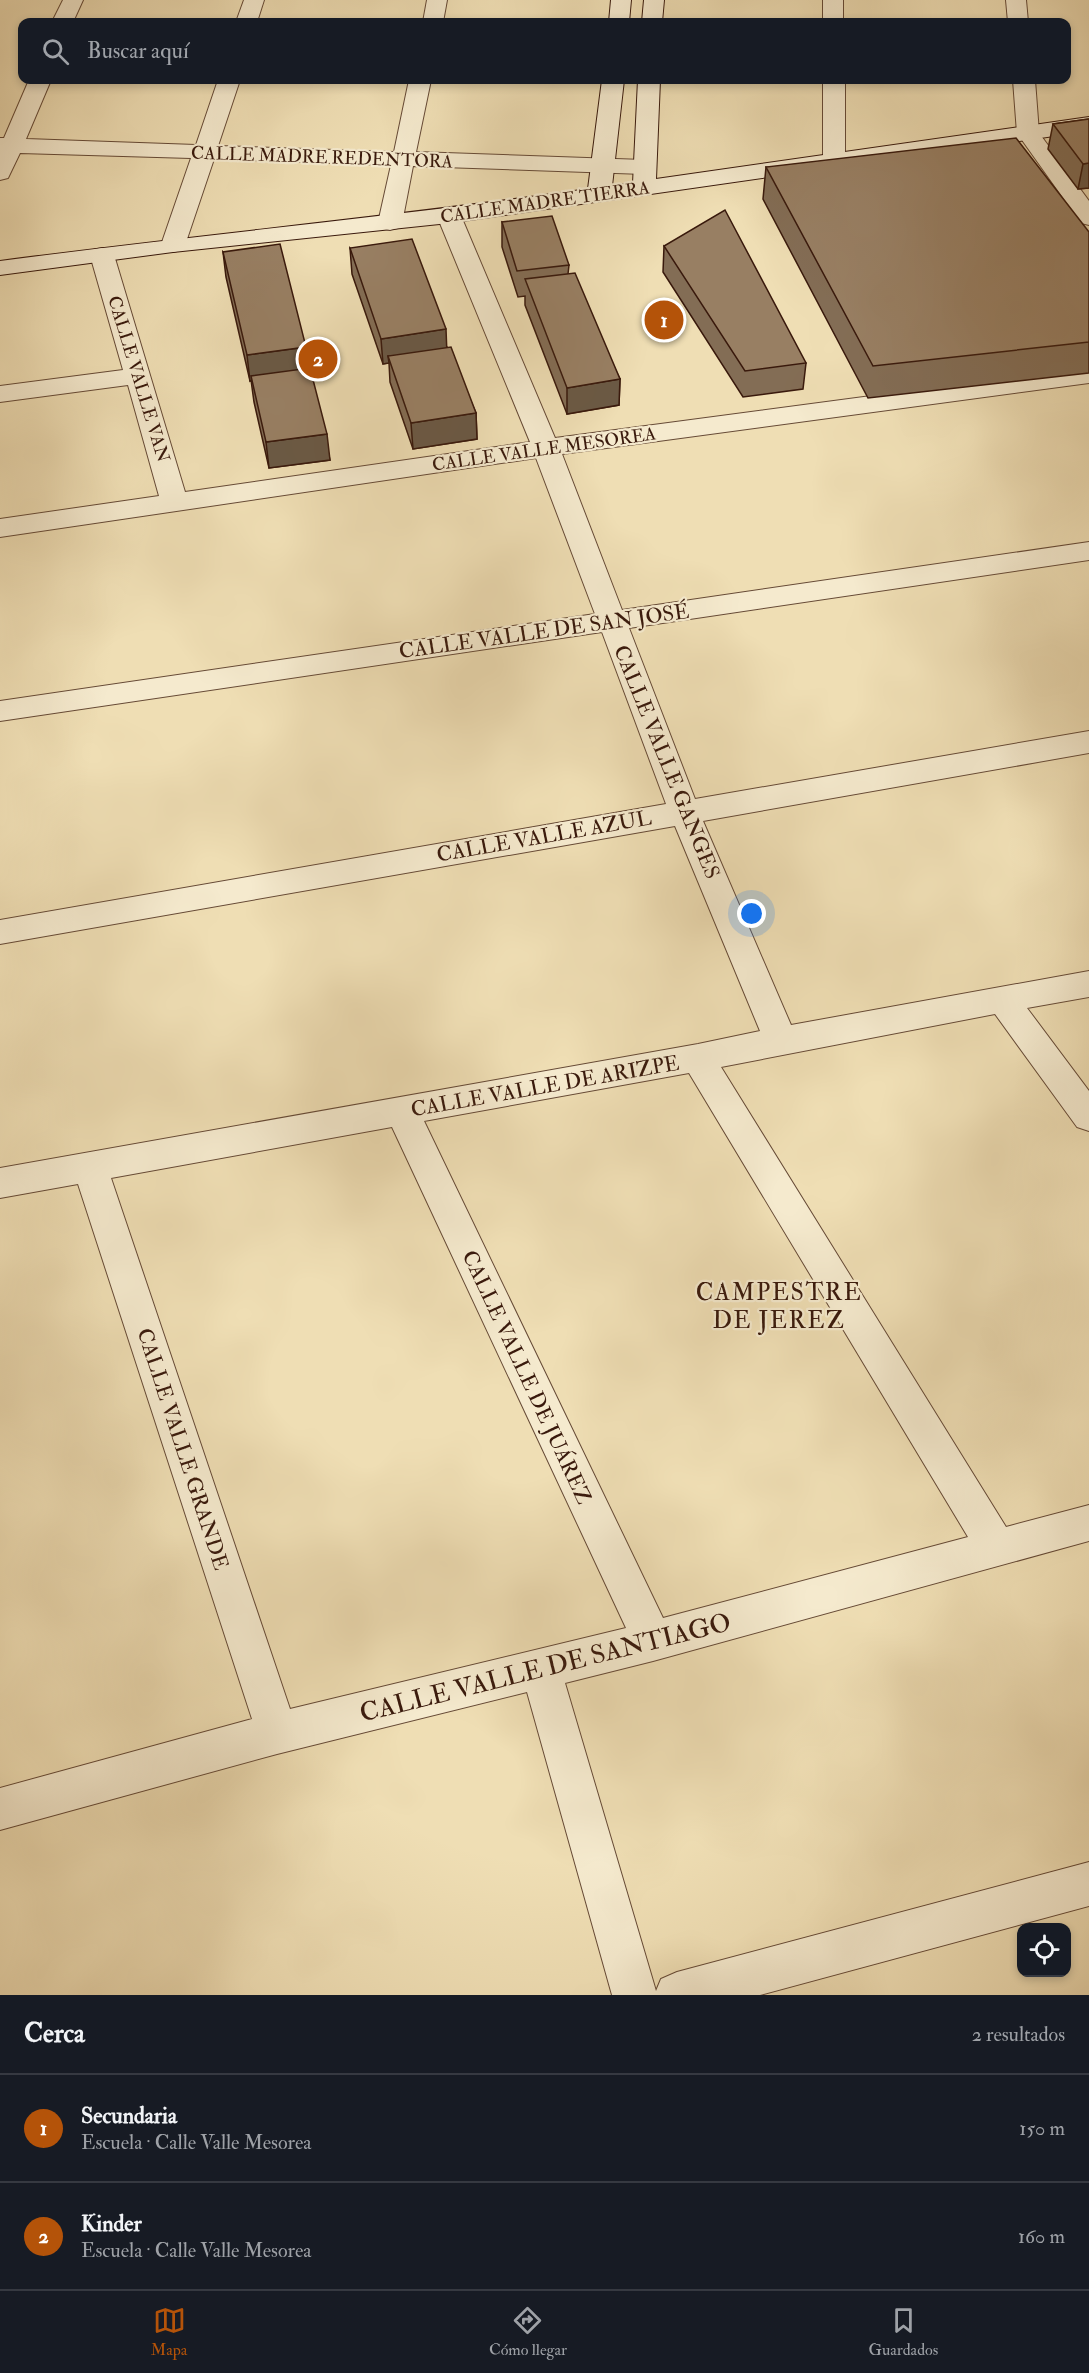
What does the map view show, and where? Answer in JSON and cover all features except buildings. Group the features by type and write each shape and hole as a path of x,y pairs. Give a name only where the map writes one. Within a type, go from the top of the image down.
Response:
{"street":[{"path":"65,18 73,0"},
{"path":"248,18 254,0"},
{"path":"433,18 437,0"},
{"path":"619,18 621,0"},
{"path":"652,18 654,0"},
{"path":"833,0 833,18"},
{"path":"1016,0 1018,18"},
{"path":"0,173 6,145 38,84"},
{"path":"173,246 228,84"},
{"path":"390,223 419,84"},
{"path":"599,195 613,84"},
{"path":"644,178 649,84"},
{"path":"834,84 834,161"},
{"path":"1024,84 1028,133 1089,218"},
{"name":"CALLE MADRE TIERRA","path":"0,268 173,246 449,216 599,195 644,178 834,161 1089,124"},
{"name":"CALLE MADRE REDENTORA","path":"6,145 604,166 644,178"},
{"name":"CALLE VALLE GANGES","path":"449,216 546,448 684,811 781,1040"},
{"name":"CALLE VALLE VAN","path":"102,255 176,503"},
{"name":"CALLE VALLE MESOREA","path":"0,528 546,448 1089,375"},
{"path":"0,394 139,376"},
{"name":"CALLE VALLE DE SAN JOSÉ","path":"0,711 1089,551"},
{"name":"CALLE VALLE AZUL","path":"0,932 1089,742"},
{"name":"CALLE VALLE DE ARIZPE","path":"0,1183 698,1058 781,1040 1089,984"},
{"path":"1002,999 1089,1117"},
{"path":"698,1058 997,1548"},
{"name":"CALLE VALLE DE JUÁREZ","path":"402,1112 653,1641"},
{"name":"CALLE VALLE GRANDE","path":"90,1166 277,1733"},
{"name":"CALLE VALLE DE SANTIAGO","path":"0,1809 277,1733 653,1641 1089,1523"},
{"path":"541,1670 635,1995"},
{"path":"677,1995 1089,1884"}],"place":[{"name":"Secundaria","path":"664,320"},
{"name":"Kinder","path":"318,359"}],"district":[{"name":"CAMPESTRE DE JEREZ","path":"779,1306"}]}
